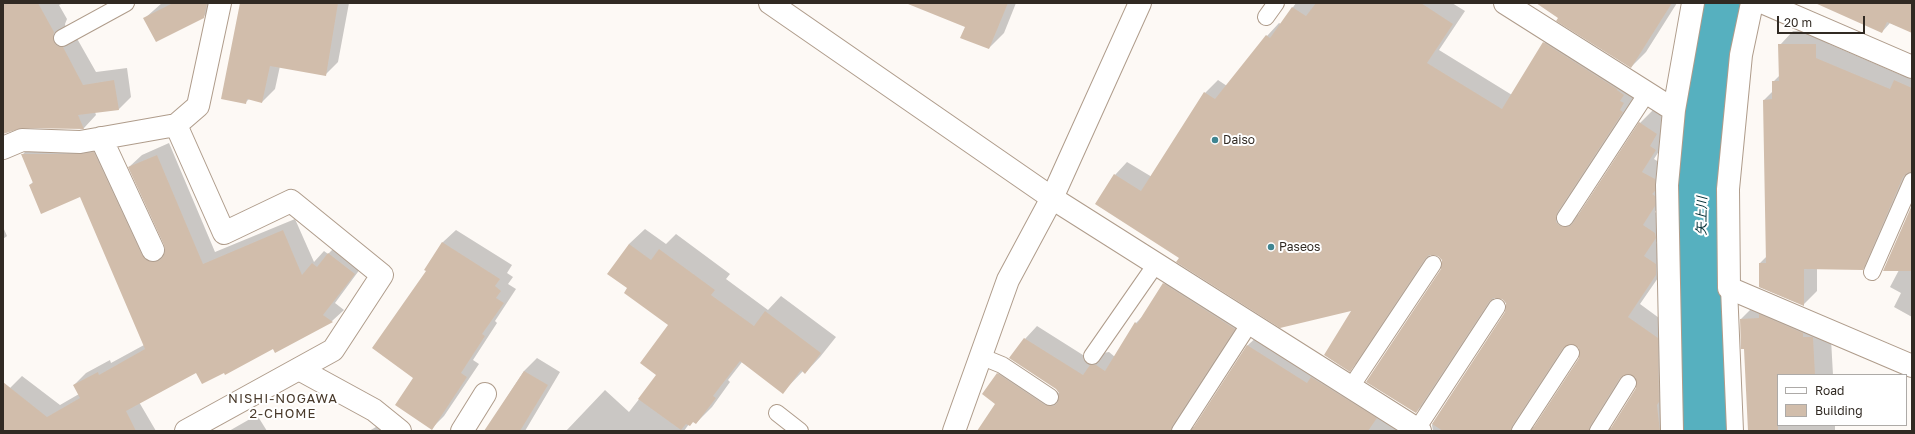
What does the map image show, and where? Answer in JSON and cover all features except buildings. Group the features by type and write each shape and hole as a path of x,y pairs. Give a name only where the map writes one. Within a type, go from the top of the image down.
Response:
{"street":[{"path":"3,148 22,140 80,142 176,125 198,106 220,3"},
{"path":"770,3 1052,198 1418,430"},
{"path":"954,431 1008,280 1052,198 1140,3"},
{"path":"1505,3 1527,9 1647,93 1674,110"},
{"path":"1672,431 1666,185 1674,110 1693,3"},
{"path":"1752,3 1741,55 1728,189 1729,288 1912,366"},
{"path":"1764,3 1912,67"},
{"path":"176,125 224,233 291,201 382,275 333,350 186,431"},
{"path":"101,138 153,250"},
{"path":"299,369 374,410 400,431"},
{"path":"462,431 485,394"}],"lane":[{"path":"62,38 126,3"},
{"path":"1266,17 1276,3"},
{"path":"1565,218 1647,93"},
{"path":"1872,272 1912,181"},
{"path":"1092,356 1156,264"},
{"path":"1351,387 1433,264"},
{"path":"1729,288 1735,431"},
{"path":"1418,430 1497,307"},
{"path":"1180,431 1250,323"},
{"path":"1520,431 1570,352"},
{"path":"980,356 1002,365 1050,397"},
{"path":"1598,431 1628,384"},
{"path":"777,413 800,431"}],"waterway":[{"name":"矢上川","path":"1705,431 1699,327 1704,93 1720,3"}],"place":[{"name":"Daiso","path":"1215,140"},
{"name":"Paseos","path":"1271,247"}],"district":[{"name":"NISHI-NOGAWA 2-CHOME","path":"283,406"}]}
